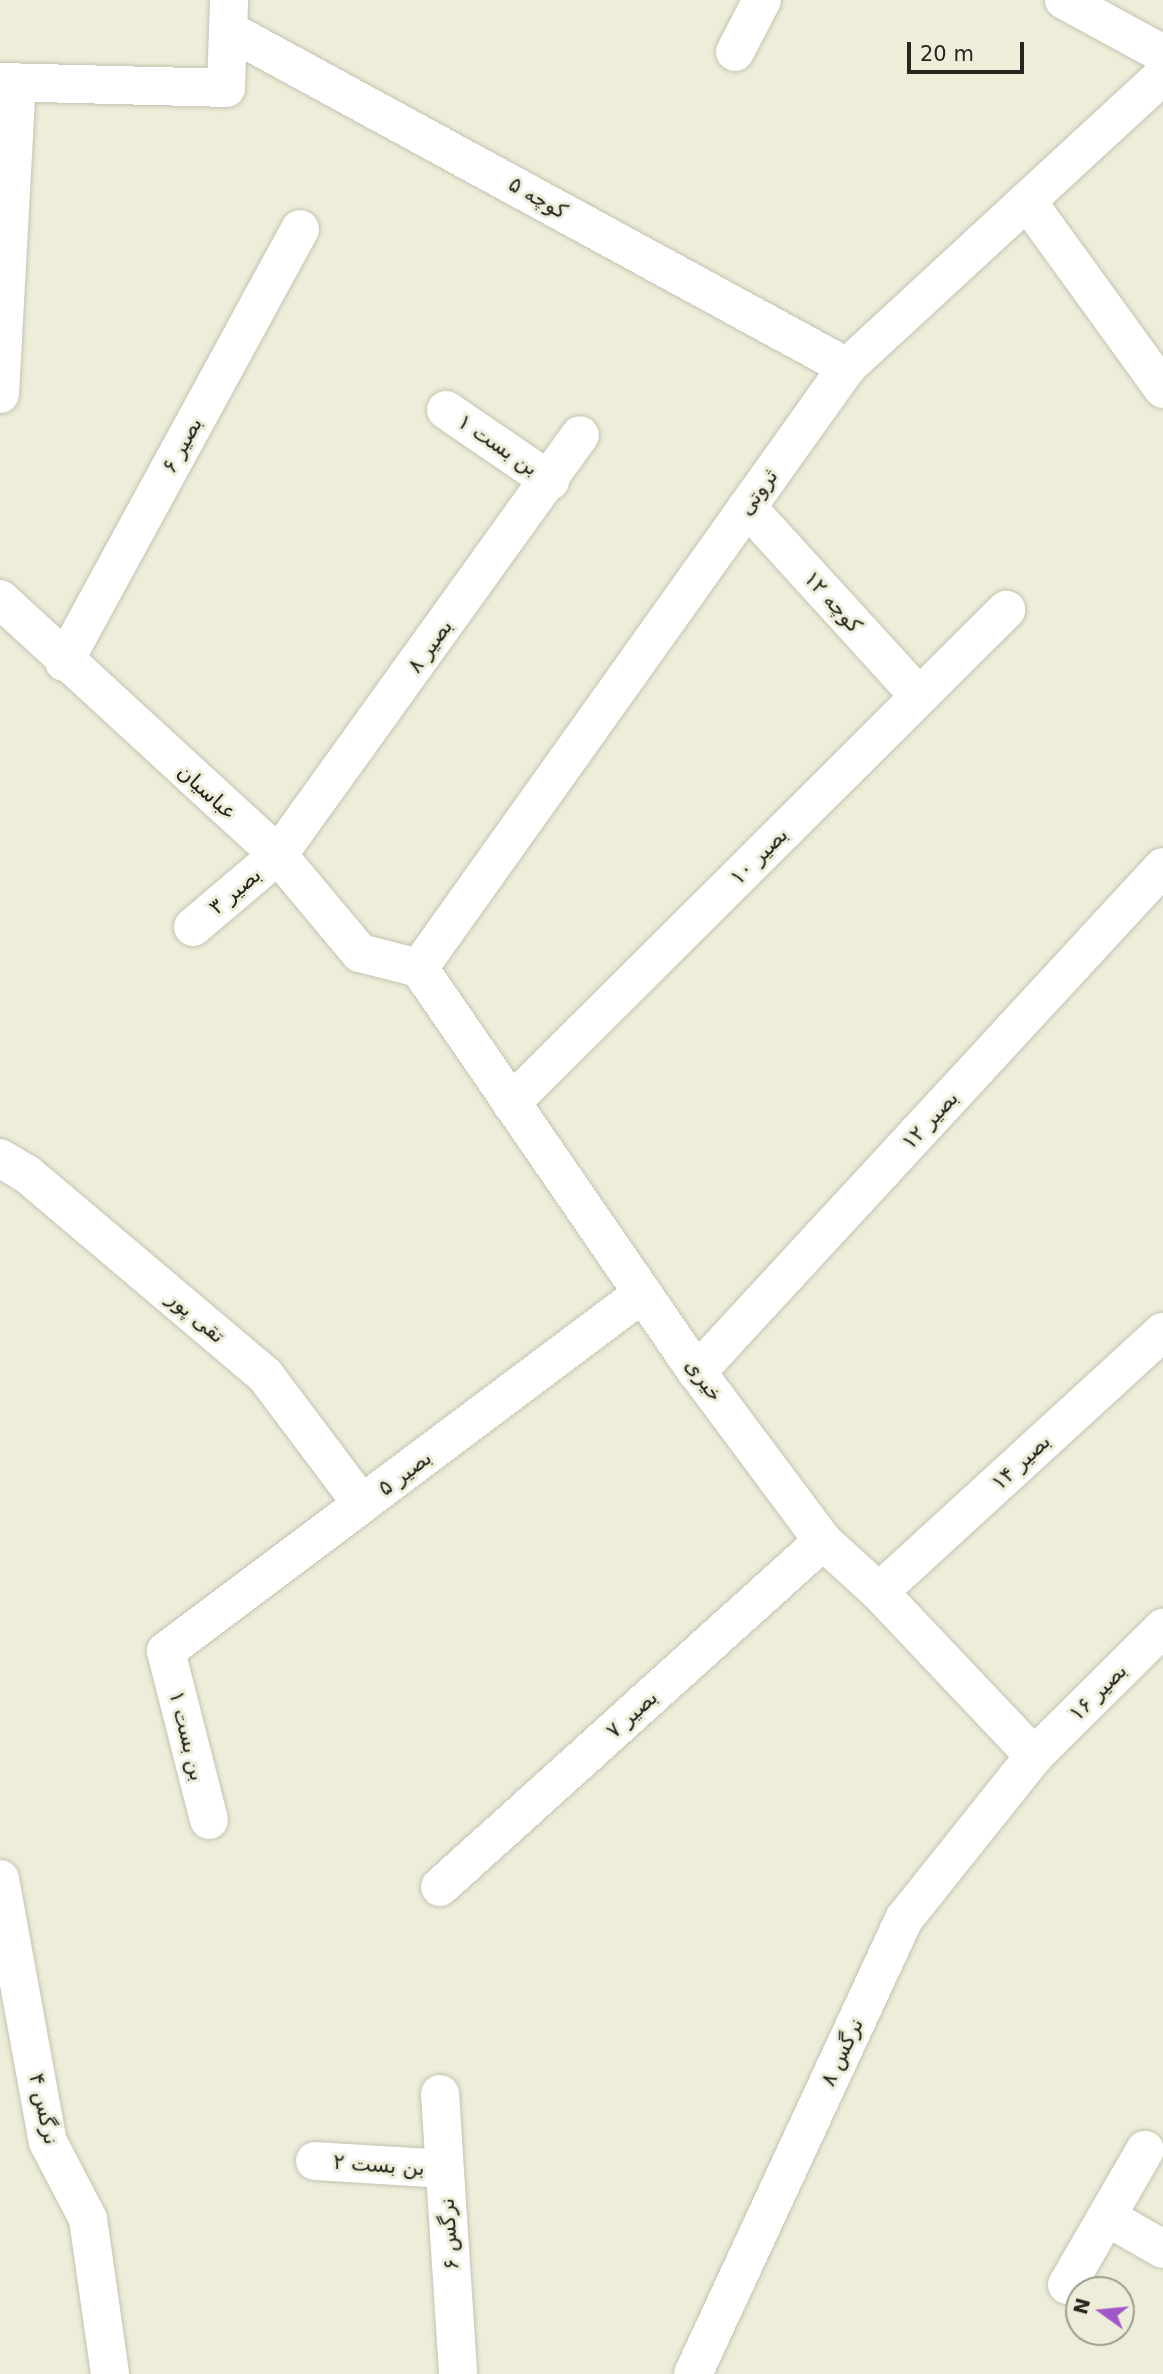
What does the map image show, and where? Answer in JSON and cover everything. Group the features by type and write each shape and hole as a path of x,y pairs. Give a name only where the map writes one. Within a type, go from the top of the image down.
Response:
{"street":[{"path":"734,52 762,0"},
{"path":"1064,0 1163,54"},
{"path":"0,394 8,82 226,88 229,15"},
{"name":"کوچه ۵","path":"229,15 847,367"},
{"name":"ثروتی","path":"419,968 847,367 1163,75"},
{"path":"1027,201 1163,389"},
{"name":"بصیر ۶","path":"64,662 300,229"},
{"name":"بن بست ۱","path":"446,410 550,481"},
{"name":"بصیر ۸","path":"278,855 550,481 580,435"},
{"name":"کوچه ۱۲","path":"747,507 919,696"},
{"name":"عباسیان","path":"0,599 64,662 278,855 360,953 419,968"},
{"name":"بصیر ۱۰","path":"511,1103 1006,610"},
{"name":"بصیر ۳","path":"193,927 278,855"},
{"name":"بصیر ۱۲","path":"697,1372 1163,867"},
{"name":"خیری","path":"419,968 697,1372 823,1541 879,1592 1034,1756"},
{"name":"تقی پور","path":"0,1158 27,1174 265,1375 362,1504"},
{"name":"بصیر ۵","path":"166,1651 643,1293"},
{"name":"بصیر ۱۴","path":"879,1592 1163,1332"},
{"name":"بصیر ۷","path":"440,1887 823,1541"},
{"name":"بصیر ۱۶","path":"1034,1756 1163,1629"},
{"name":"بن بست ۱","path":"166,1651 209,1820"},
{"name":"نرگس ۸","path":"693,2374 904,1919 1034,1756"},
{"name":"نرگس ۴","path":"0,1879 48,2142 88,2218 110,2374"},
{"name":"نرگس ۶","path":"440,2094 458,2374"},
{"path":"1072,2276 1145,2150"},
{"name":"بن بست ۲","path":"315,2161 444,2169"},
{"path":"1107,2217 1163,2249"}]}
